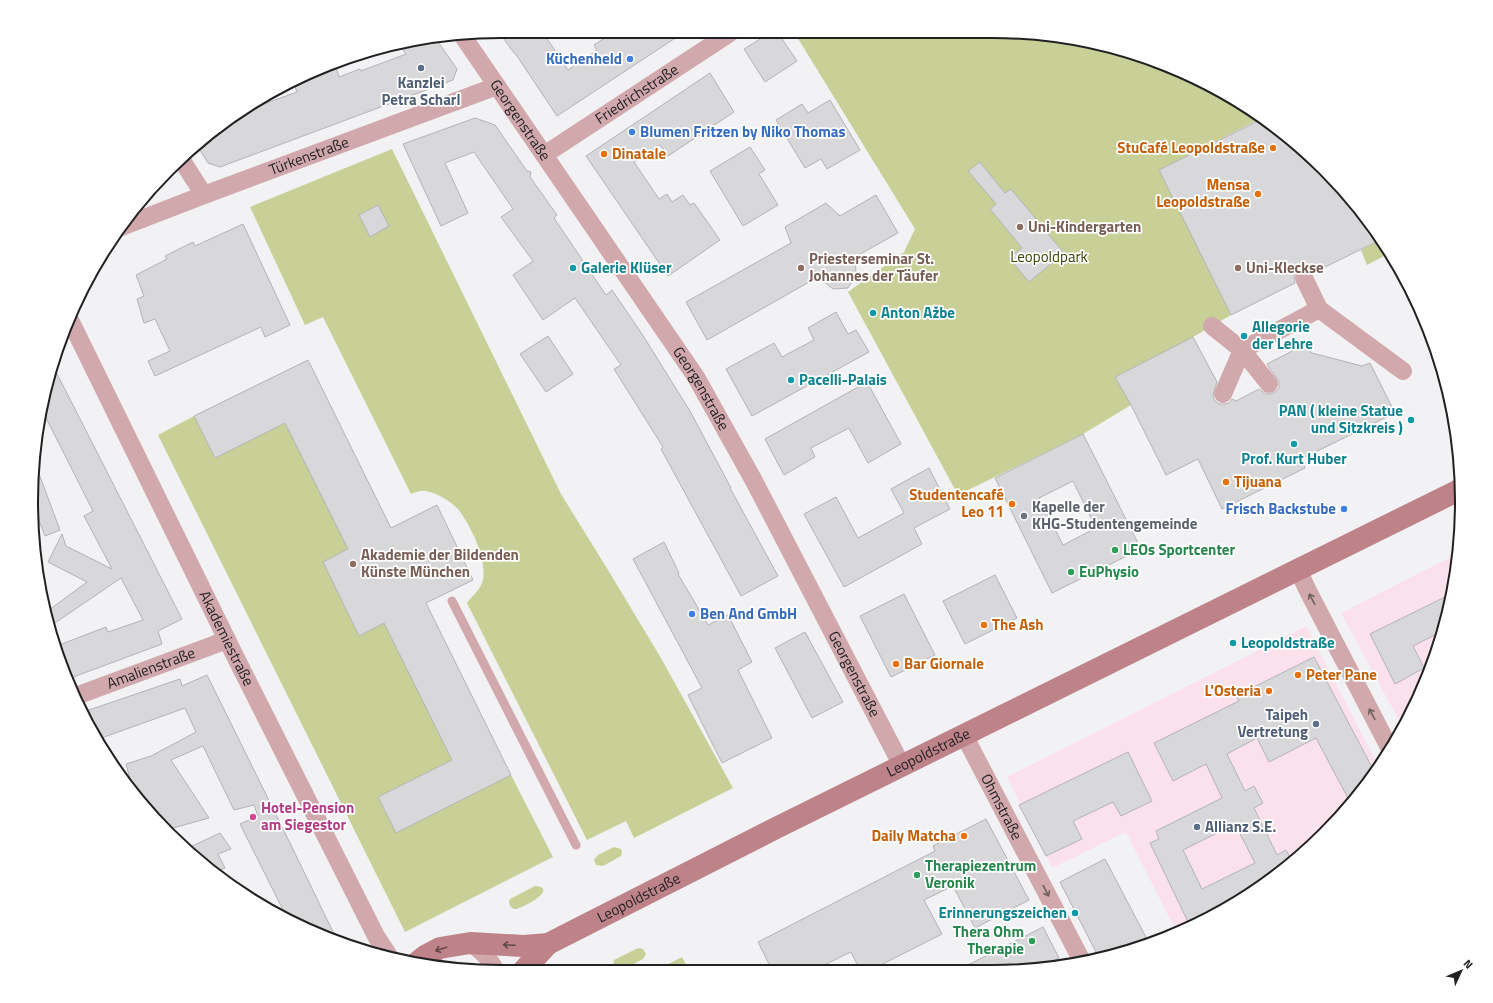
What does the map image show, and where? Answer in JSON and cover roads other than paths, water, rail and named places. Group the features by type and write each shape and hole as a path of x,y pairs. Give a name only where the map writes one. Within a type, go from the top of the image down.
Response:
{"main road":[{"name":"Leopoldstraße","path":"528,965 548,944 964,735 1455,493"},
{"name":"Leopoldstraße","path":"423,958 440,948 470,943 524,946 548,944"}],"street":[{"name":"Friedrichstraße","path":"544,155 722,38"},
{"name":"Georgenstraße","path":"465,40 696,377 754,481 902,766"},
{"name":"Türkenstraße","path":"131,223 497,86"},
{"path":"185,164 204,195"},
{"path":"1304,278 1319,309 1403,370"},
{"path":"1224,394 1242,350 1319,309"},
{"name":"Akademiestraße","path":"73,325 227,640 376,936 385,950"},
{"path":"1212,326 1242,350 1269,384"},
{"path":"1298,570 1387,743"},
{"name":"Amalienstraße","path":"80,694 227,640"},
{"name":"Ohmstraße","path":"964,735 1080,956"},
{"path":"470,943 479,949 491,965"}],"lane":[{"path":"452,601 576,846"}],"place":[{"name":"Küchenheld","path":"630,59"},
{"name":"Kanzlei Petra Scharl","path":"421,68"},
{"name":"Blumen Fritzen by Niko Thomas","path":"632,132"},
{"name":"StuCafé Leopoldstraße","path":"1273,148"},
{"name":"Dinatale","path":"604,154"},
{"name":"Mensa Leopoldstraße","path":"1258,194"},
{"name":"Uni-Kindergarten","path":"1020,227"},
{"name":"Galerie Klüser","path":"573,268"},
{"name":"Priesterseminar St. Johannes der Täufer","path":"801,268"},
{"name":"Uni-Kleckse","path":"1238,268"},
{"name":"Anton Ažbe","path":"873,313"},
{"name":"Allegorie der Lehre","path":"1244,336"},
{"name":"Pacelli-Palais","path":"791,380"},
{"name":"PAN ( kleine Statue und Sitzkreis )","path":"1411,420"},
{"name":"Prof. Kurt Huber","path":"1294,444"},
{"name":"Tijuana","path":"1226,482"},
{"name":"Studentencafé Leo 11","path":"1012,504"},
{"name":"Frisch Backstube","path":"1344,509"},
{"name":"Kapelle der KHG-Studentengemeinde","path":"1024,516"},
{"name":"LEOs Sportcenter","path":"1115,550"},
{"name":"Akademie der Bildenden Künste München","path":"353,564"},
{"name":"EuPhysio","path":"1071,572"},
{"name":"Ben And GmbH","path":"692,614"},
{"name":"The Ash","path":"984,625"},
{"name":"Leopoldstraße","path":"1233,643"},
{"name":"Bar Giornale","path":"896,664"},
{"name":"Peter Pane","path":"1298,675"},
{"name":"L'Osteria","path":"1269,691"},
{"name":"Taipeh Vertretung","path":"1316,724"},
{"name":"Hotel-Pension am Siegestor","path":"253,817"},
{"name":"Allianz S.E.","path":"1197,827"},
{"name":"Daily Matcha","path":"964,836"},
{"name":"Therapiezentrum Veronik","path":"917,875"},
{"name":"Erinnerungszeichen","path":"1075,913"},
{"name":"Thera Ohm Therapie","path":"1032,941"}],"park label":[{"name":"Leopoldpark","path":"1049,257"}]}
